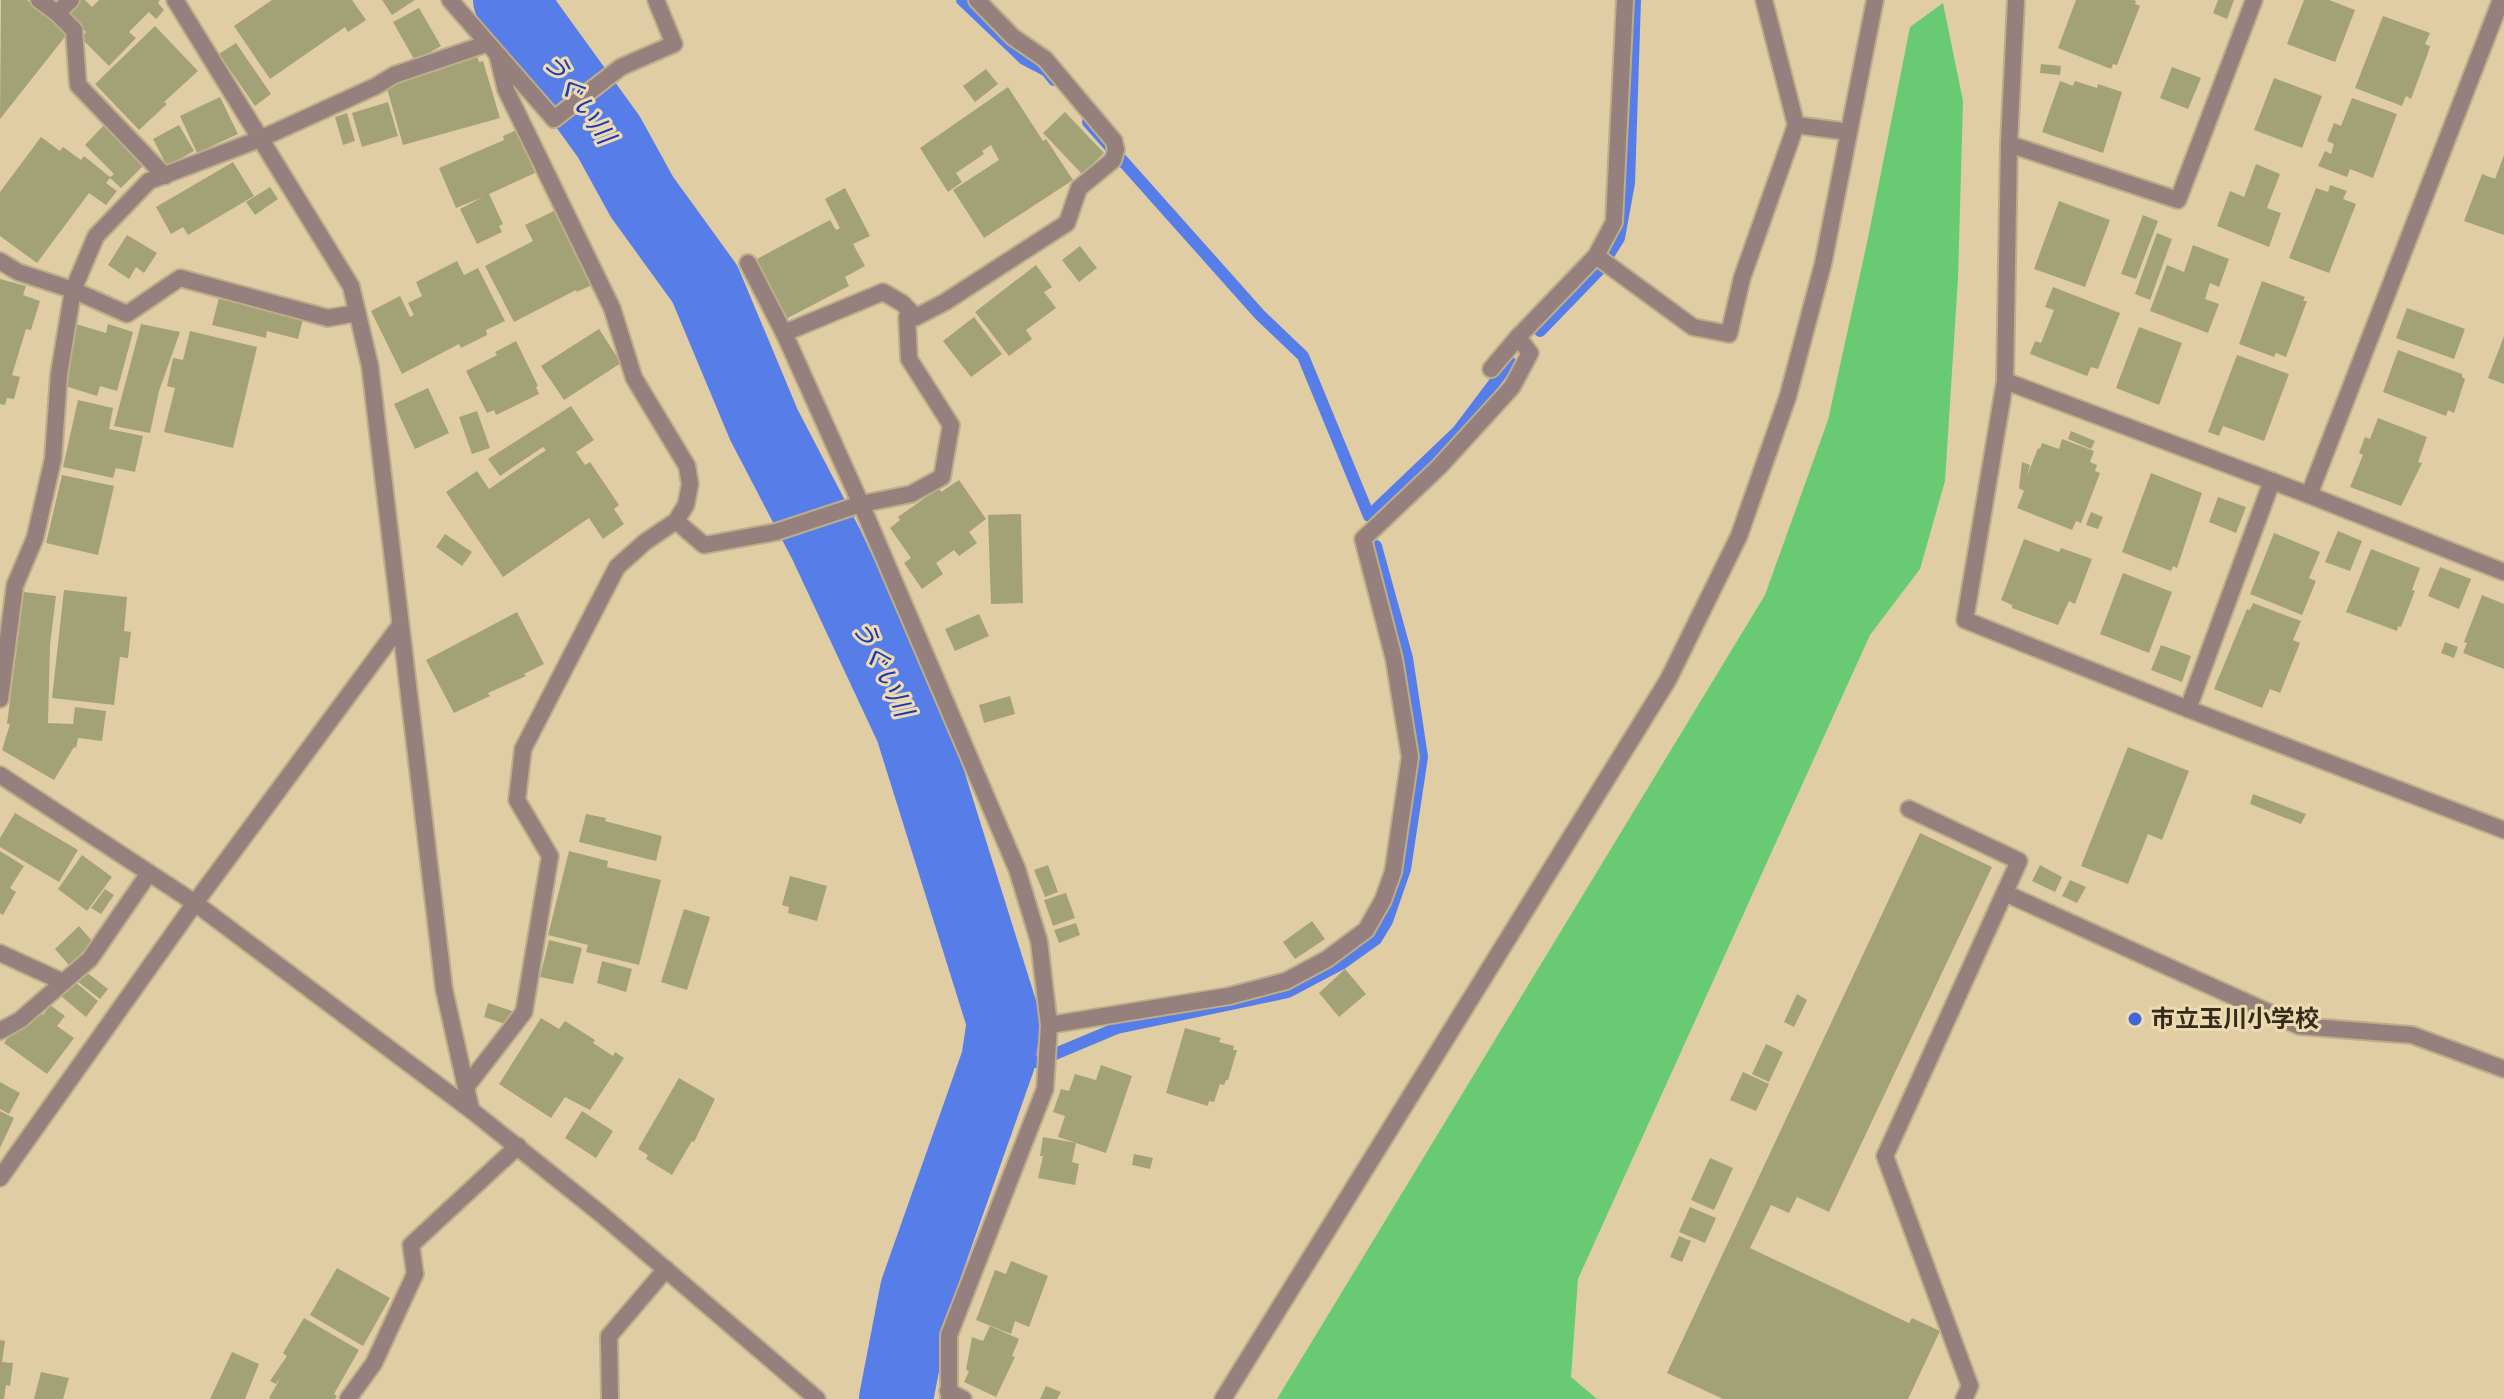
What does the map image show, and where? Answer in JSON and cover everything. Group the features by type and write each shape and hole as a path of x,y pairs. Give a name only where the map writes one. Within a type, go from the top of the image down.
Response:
{"street":[{"path":"39,0 74,30 78,85 165,176"},
{"path":"57,13 71,0"},
{"path":"175,0 351,286 370,366 444,989 471,1110"},
{"path":"450,0 554,119 621,67 674,44 656,0"},
{"path":"676,521 704,545 776,532 861,504 911,494 942,477 951,425 909,359 907,317 916,317 945,302 1067,223 1079,188 1113,160 1116,150 1114,141 1045,59 1013,37 977,0"},
{"path":"1491,369 1596,256 1614,222 1625,0"},
{"path":"1596,256 1693,327 1729,334 1742,278 1796,125 1764,0"},
{"path":"1223,1399 1668,680 1733,549 1788,396 1823,264 1875,0"},
{"path":"2016,0 2009,144 2005,381 1965,620 2504,830"},
{"path":"2009,144 2178,200 2254,0"},
{"path":"2309,495 2501,0"},
{"path":"0,699 8,585 35,538 53,459 59,374 73,290 96,236 149,181 260,139 394,75 486,44"},
{"path":"466,1087 524,1012 550,856 517,800 523,749 617,567 645,542 676,521 686,505 690,484 687,466 634,378 612,308 506,90 498,57"},
{"path":"1796,125 1849,132"},
{"path":"0,261 18,272 73,290 127,314 180,278 328,318 357,313"},
{"path":"748,263 784,333 861,504 1017,869 1039,941 1049,1025 1045,1089 949,1335 953,1396"},
{"path":"784,333 883,292 902,303 916,317"},
{"path":"1049,1025 1229,996 1286,981 1327,959 1366,930 1383,900 1393,872 1410,757 1394,659 1363,539 1439,467 1512,387 1530,353 1518,337"},
{"path":"2005,381 2504,572"},
{"path":"2188,709 2272,481"},
{"path":"0,1178 195,903 399,627"},
{"path":"0,775 195,903 471,1110 666,1269 817,1399"},
{"path":"1909,809 2019,861 1885,1156 1970,1386 1964,1399"},
{"path":"0,1031 20,1020 90,959 149,873"},
{"path":"2005,893 2299,1026 2412,1035 2504,1069"},
{"path":"0,953 63,982"},
{"path":"348,1399 374,1363 415,1274 411,1245 518,1146"},
{"path":"610,1399 609,1336 666,1269"}],"green space":[{"path":"1943,3 1963,101 1958,278 1945,481 1920,569 1870,635 1578,1279 1571,1377 1597,1399 1277,1399 1765,595 1828,420 1910,27"}],"building":[{"path":"1,0 27,0 68,33 0,119"},
{"path":"79,0 85,0 92,7 99,0 160,0 158,3 164,10 156,19 149,12 129,32 136,38 109,66 81,38 86,32 67,13"},
{"path":"272,0 352,0 366,20 348,32 345,27 270,79 234,26"},
{"path":"382,0 415,0 392,15"},
{"path":"2076,0 2133,0 2140,6 2117,65 2113,64 2111,69 2058,48"},
{"path":"2218,0 2234,0 2227,19 2213,13"},
{"path":"2304,0 2329,0 2355,10 2335,62 2287,44"},
{"path":"419,8 441,46 415,61 393,22"},
{"path":"2383,16 2430,33 2425,44 2430,46 2428,53 2411,99 2406,96 2402,106 2355,88"},
{"path":"155,26 198,71 139,130 95,84"},
{"path":"236,43 271,94 255,106 219,54"},
{"path":"476,54 479,62 483,61 500,118 403,145 386,85"},
{"path":"2041,64 2061,66 2060,75 2040,73"},
{"path":"2172,67 2201,78 2188,109 2160,98"},
{"path":"986,69 998,84 975,102 963,86"},
{"path":"2274,78 2322,96 2302,148 2254,130"},
{"path":"2060,81 2073,86 2075,81 2097,88 2098,84 2122,92 2103,153 2042,132"},
{"path":"1008,87 1073,180 984,238 953,190 999,160 991,145 982,151 984,154 956,173 962,182 948,192 920,148"},
{"path":"220,97 238,134 197,153 180,116"},
{"path":"2352,98 2397,114 2373,178 2350,169 2347,177 2318,166 2325,151 2331,154 2334,144 2327,141 2334,123 2341,126"},
{"path":"388,102 398,136 362,147 352,113"},
{"path":"1065,112 1104,153 1082,174 1043,133"},
{"path":"347,113 355,141 343,145 335,117"},
{"path":"105,124 145,164 121,188 110,178 106,183 117,191 106,205 89,193 37,263 0,236 0,192 41,137 60,151 63,147 81,160 84,156 110,177 114,174 85,145"},
{"path":"179,125 194,151 167,166 153,139"},
{"path":"517,130 535,173 489,194 503,224 499,226 502,232 477,244 460,209 483,197 456,208 439,168 504,140 503,136"},
{"path":"2504,155 2504,235 2464,221 2482,174 2495,179"},
{"path":"233,162 254,196 188,235 183,227 171,234 156,207"},
{"path":"2256,164 2280,174 2267,208 2281,213 2269,247 2217,226 2230,191 2244,197"},
{"path":"2330,185 2347,191 2343,199 2356,204 2329,273 2289,258 2316,188 2328,192"},
{"path":"270,187 278,199 255,215 246,202"},
{"path":"845,188 870,236 853,244 865,266 845,277 849,286 784,320 753,261 830,220 836,230 840,228 825,199"},
{"path":"2059,201 2110,220 2085,287 2034,269"},
{"path":"556,210 594,284 514,322 485,266 533,241 525,225"},
{"path":"2143,215 2158,221 2136,279 2121,274"},
{"path":"2157,233 2172,239 2150,300 2135,294"},
{"path":"127,235 157,253 144,273 136,267 129,279 108,265"},
{"path":"2193,245 2229,259 2219,287 2210,283 2205,299 2219,304 2208,333 2150,311 2167,265 2184,272"},
{"path":"1080,246 1097,268 1079,282 1062,260"},
{"path":"457,261 464,275 478,268 505,321 486,330 487,335 461,348 459,344 402,374 371,311 400,296 410,317 414,315 408,303 422,296 416,282"},
{"path":"1036,265 1052,287 1044,292 1056,308 1026,330 1032,339 1009,356 975,312"},
{"path":"0,279 26,286 23,295 40,301 31,330 26,329 12,375 20,377 14,399 7,398 5,405 0,404"},
{"path":"2262,281 2305,297 2303,301 2307,301 2286,357 2276,353 2274,357 2239,344"},
{"path":"2053,287 2120,313 2098,369 2091,367 2087,376 2030,354 2035,341 2041,343 2054,310 2045,307"},
{"path":"220,294 304,315 298,339 267,331 266,338 212,325"},
{"path":"2407,308 2465,329 2454,359 2396,338"},
{"path":"974,317 1002,354 971,377 943,341"},
{"path":"76,324 106,333 108,324 133,332 117,391 100,386 97,396 65,386 69,377 61,374"},
{"path":"141,324 180,332 159,391 150,433 114,426"},
{"path":"2139,327 2182,343 2159,405 2116,388"},
{"path":"599,329 621,363 564,400 541,366"},
{"path":"190,331 257,347 233,448 164,432 175,388 167,386 173,358 183,360"},
{"path":"2504,336 2504,384 2488,378"},
{"path":"516,341 539,394 496,415 494,410 487,413 466,371"},
{"path":"2398,350 2462,374 2465,379 2454,413 2448,410 2446,416 2383,392"},
{"path":"2237,355 2289,374 2264,441 2223,426 2219,436 2208,432"},
{"path":"428,388 449,433 415,449 394,404"},
{"path":"78,400 113,408 109,429 143,436 135,472 116,468 113,478 63,467"},
{"path":"571,406 594,440 576,452 585,465 590,462 619,505 614,509 624,524 603,539 589,518 503,577 446,492 477,471 489,489 546,450 543,447 500,476 488,459"},
{"path":"477,411 490,448 472,454 459,417"},
{"path":"2378,418 2427,437 2418,462 2422,463 2401,506 2350,487 2363,455 2359,453 2365,437 2370,439"},
{"path":"2071,431 2095,441 2091,449 2068,439"},
{"path":"2062,439 2094,451 2090,462 2097,465 2095,471 2100,473 2081,523 2076,521 2072,530 2017,508 2024,491 2019,488 2022,462 2030,465 2027,476 2042,443 2059,449"},
{"path":"2151,473 2202,493 2177,568 2173,566 2171,571 2122,552"},
{"path":"62,475 114,486 98,555 46,543"},
{"path":"959,480 986,519 969,532 977,543 959,556 954,550 936,563 943,574 922,589 904,563 911,558 890,528 900,520 898,517 939,488 941,492"},
{"path":"2218,497 2246,507 2236,533 2209,522"},
{"path":"2091,512 2103,517 2098,529 2086,525"},
{"path":"1021,514 1023,603 991,604 988,515"},
{"path":"2338,531 2362,541 2350,571 2325,562"},
{"path":"2274,533 2320,552 2309,578 2316,581 2302,615 2250,594"},
{"path":"445,534 472,552 462,566 436,547"},
{"path":"2024,539 2059,552 2061,548 2092,559 2075,604 2069,601 2058,625 2012,608 2012,605 2001,600"},
{"path":"2371,549 2420,568 2412,590 2415,591 2397,631 2346,612"},
{"path":"2440,567 2471,579 2459,609 2428,596"},
{"path":"2123,573 2172,592 2149,653 2100,634"},
{"path":"64,590 127,597 124,631 131,632 128,658 120,657 114,705 52,698"},
{"path":"24,592 56,596 50,645 48,723 73,724 75,707 106,711 102,741 78,738 76,748 54,780 2,750 10,724 7,724"},
{"path":"2482,595 2504,604 2504,669 2463,653 2467,643 2464,642"},
{"path":"2253,603 2301,621 2293,640 2300,643 2280,693 2270,689 2262,708 2214,689 2247,609 2250,610"},
{"path":"517,612 544,664 454,713 426,660"},
{"path":"979,614 989,636 955,651 945,629"},
{"path":"2445,642 2458,647 2454,658 2441,653"},
{"path":"2161,645 2191,656 2182,682 2151,670"},
{"path":"1010,696 1015,714 984,723 979,705"},
{"path":"2128,747 2189,771 2162,840 2148,834 2128,884 2081,866"},
{"path":"2253,794 2306,814 2301,824 2250,804"},
{"path":"15,813 78,850 59,882 0,847 0,838"},
{"path":"586,814 662,836 656,861 579,842"},
{"path":"1920,833 1992,867 1829,1212 1797,1197 1789,1213 1771,1205 1750,1248 1909,1323 1912,1318 1940,1331 1908,1399 1723,1399 1667,1373"},
{"path":"0,851 24,866 10,888 16,892 3,915 0,913"},
{"path":"569,851 608,861 607,867 661,880 639,965 586,952 588,945 548,935"},
{"path":"82,855 112,877 87,911 58,889"},
{"path":"1048,865 1058,892 1045,897 1034,870"},
{"path":"2040,865 2062,877 2055,892 2032,881"},
{"path":"790,876 827,886 817,921 788,913 789,907 782,905"},
{"path":"2070,880 2086,887 2077,903 2062,896"},
{"path":"105,889 114,895 101,914 91,908"},
{"path":"1066,893 1075,918 1053,926 1044,900"},
{"path":"684,909 710,917 687,990 661,982"},
{"path":"1312,921 1325,939 1295,959 1283,942"},
{"path":"1076,923 1080,935 1059,943 1054,930"},
{"path":"79,926 93,942 69,965 55,949"},
{"path":"549,940 582,948 573,984 540,977"},
{"path":"602,961 632,969 626,992 597,983"},
{"path":"1345,969 1366,994 1339,1017 1319,993"},
{"path":"85,971 108,989 100,999 77,981"},
{"path":"74,981 98,1001 86,1017 61,996"},
{"path":"1797,994 1807,1000 1794,1027 1784,1022"},
{"path":"488,1003 512,1011 508,1025 484,1017"},
{"path":"50,1005 65,1016 57,1026 74,1038 47,1074 4,1043 15,1028 19,1031 25,1023 28,1026 39,1012 43,1015"},
{"path":"541,1018 559,1029 565,1021 613,1056 615,1052 624,1058 590,1110 565,1097 551,1118 499,1084"},
{"path":"1185,1028 1221,1038 1219,1042 1234,1046 1233,1050 1237,1050 1228,1080 1224,1085 1220,1084 1214,1102 1209,1101 1208,1106 1166,1093"},
{"path":"1766,1044 1783,1052 1769,1082 1752,1074"},
{"path":"1101,1065 1132,1076 1106,1153 1058,1137 1065,1116 1053,1112 1061,1089 1069,1091 1075,1074 1096,1080"},
{"path":"1743,1072 1769,1084 1756,1111 1730,1100"},
{"path":"679,1078 715,1099 694,1142 672,1175 646,1159 648,1155 638,1149"},
{"path":"0,1082 20,1093 9,1114 0,1109"},
{"path":"0,1111 14,1118 0,1148"},
{"path":"582,1111 613,1131 596,1158 565,1138"},
{"path":"1043,1137 1076,1143 1072,1162 1079,1164 1075,1185 1038,1178"},
{"path":"1134,1154 1153,1158 1150,1169 1132,1165"},
{"path":"1710,1158 1733,1168 1714,1210 1691,1200"},
{"path":"1690,1207 1716,1218 1705,1243 1679,1232"},
{"path":"1679,1236 1691,1241 1682,1262 1670,1257"},
{"path":"1011,1261 1048,1276 1029,1327 1015,1321 1011,1334 976,1320 995,1270 1006,1274"},
{"path":"337,1268 390,1298 363,1346 310,1315"},
{"path":"304,1318 359,1350 334,1394 337,1396 335,1399 271,1399 281,1377 276,1384 270,1381 287,1356 283,1353"},
{"path":"990,1326 1019,1339 1012,1356 1015,1357 996,1397 964,1382 969,1371 966,1370 972,1337 983,1341"},
{"path":"0,1340 5,1341 2,1362 13,1363 10,1386 6,1385 4,1399 0,1399"},
{"path":"232,1352 259,1364 245,1399 210,1399"},
{"path":"41,1372 69,1378 63,1399 34,1399"},
{"path":"1046,1386 1061,1392 1057,1399 1040,1399"}],"waterway":[{"name":"うぐい川","path":"510,0 609,137 642,197 705,284 764,425 826,544 912,728 1004,1022 998,1061 917,1290 896,1399"},
{"path":"962,0 1024,59 1047,71 1054,80"},
{"path":"1540,331 1599,270 1619,238 1629,183 1635,0"},
{"path":"1088,122 1260,315 1303,356 1369,516 1458,431 1510,362"},
{"path":"998,1061 1036,1062 1117,1028 1288,992 1341,964 1376,939 1387,921 1405,869 1422,757 1407,658 1376,546"}],"place":[{"name":"市立玉川小学校","path":"2135,1019"}]}
